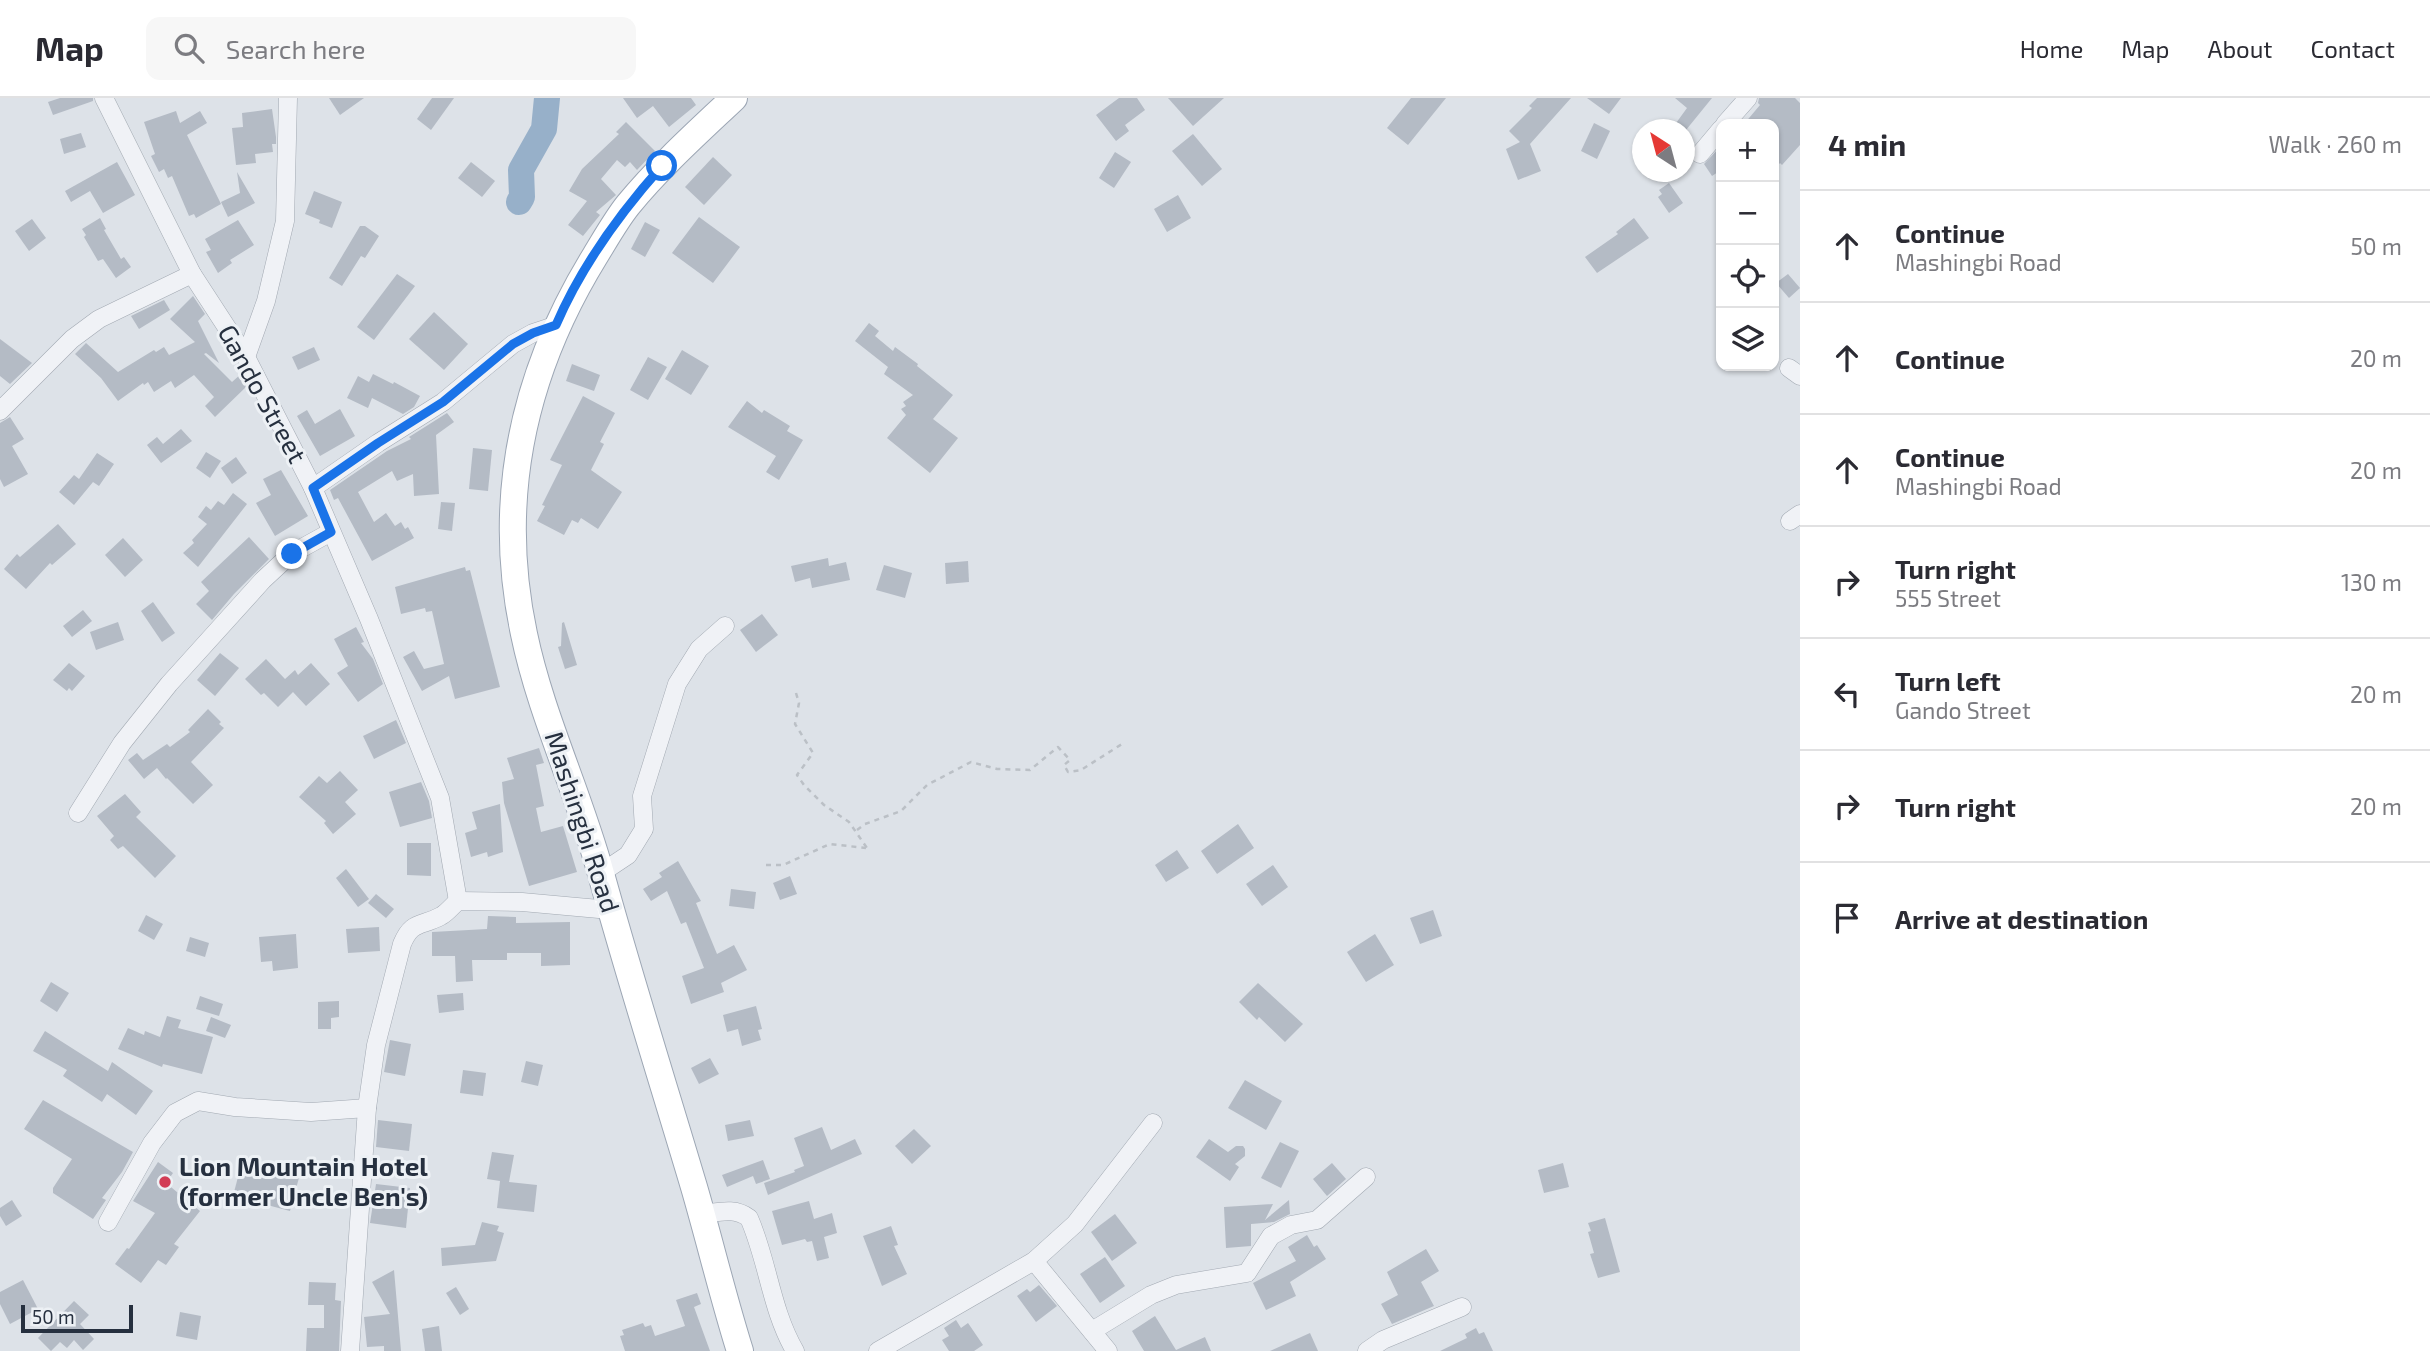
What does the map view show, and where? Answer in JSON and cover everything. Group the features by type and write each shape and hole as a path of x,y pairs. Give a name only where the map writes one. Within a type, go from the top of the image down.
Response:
{"main road":[{"name":"Mashingbi Road","path":"734,98 643,187 618,218 556,325 540,370 522,437 514,477 512,531 523,632 533,673 601,873 740,1351"}],"street":[{"name":"Gando Street","path":"104,98 192,274 246,357 313,488 379,643 440,798 458,901"},
{"path":"246,357 266,301 285,221 288,98"},
{"path":"1729,119 1748,98"},
{"path":"1700,154 1716,135"},
{"path":"0,411 72,339 99,319 192,274"},
{"path":"313,488 443,402 513,344 556,325"},
{"path":"78,813 122,743 169,684 263,580 292,554 331,532"},
{"path":"601,873 628,855 644,829 642,796 677,684 699,649 725,626"},
{"path":"350,1351 368,1108 376,1045 407,931 419,923 441,916 458,901 522,902 610,910"},
{"path":"108,1222 152,1143 175,1113 198,1101 235,1107 311,1112 368,1108"},
{"path":"878,1351 1034,1261 1075,1224 1153,1123"},
{"path":"1092,1331 1151,1295 1176,1285 1247,1273 1271,1236 1291,1225 1317,1220 1366,1177"},
{"path":"702,1214 731,1210 749,1218 769,1285 788,1339 795,1351"},
{"path":"1034,1261 1108,1351"},
{"path":"1367,1351 1383,1340 1462,1307"}],"path":[{"path":"766,865 783,865 830,844 867,848 857,830 824,805 797,775 813,753 795,724 799,703 796,693"},
{"path":"857,830 865,824 901,811 927,785 971,762 997,769 1030,770 1058,747 1070,760 1064,765 1068,772 1081,770 1122,744"}],"building":[{"path":"60,98 93,98 93,101 53,115 48,102"},
{"path":"329,98 364,98 340,115"},
{"path":"432,98 454,98 431,130 417,119"},
{"path":"623,98 691,98 696,105 669,127 653,106 637,118"},
{"path":"1119,98 1137,98 1145,110 1125,125 1129,131 1116,141 1096,115"},
{"path":"1168,98 1224,98 1193,126"},
{"path":"1411,98 1446,98 1408,145 1387,128"},
{"path":"1537,98 1571,98 1530,144 1541,171 1518,180 1506,149 1520,142 1509,131 1532,108 1529,106"},
{"path":"1587,98 1621,98 1609,114"},
{"path":"1675,98 1712,98 1695,119 1679,119 1687,108"},
{"path":"1759,98 1795,98 1800,103 1800,145 1782,165 1779,164 1779,119 1748,119 1760,105"},
{"path":"272,109 276,137 276,144 272,144 273,152 255,154 256,163 236,165 232,128 243,127 242,113"},
{"path":"176,111 180,123 200,111 207,123 187,135 221,204 196,218 194,214 189,216 172,176 168,178 164,169 159,172 151,156 155,154 144,122"},
{"path":"626,122 655,151 637,170 630,162 625,167 617,160 601,179 616,195 596,212 600,215 583,236 568,225 587,201 569,191 582,169 619,134 616,132"},
{"path":"1594,123 1610,131 1597,159 1581,151"},
{"path":"81,133 86,147 64,154 60,139"},
{"path":"1193,134 1222,169 1202,186 1172,151"},
{"path":"1716,151 1716,173 1712,176 1704,164"},
{"path":"1115,152 1131,162 1114,188 1099,178"},
{"path":"713,157 732,175 704,205 685,187"},
{"path":"117,162 135,195 103,213 90,191 71,202 65,191"},
{"path":"471,162 495,181 482,197 458,178"},
{"path":"237,172 255,203 228,217 221,202 240,193"},
{"path":"1669,183 1683,203 1669,213 1658,197 1662,194 1659,190"},
{"path":"314,191 342,202 332,228 305,214"},
{"path":"1178,195 1191,218 1167,232 1154,209"},
{"path":"699,217 740,247 713,283 672,253"},
{"path":"100,218 121,259 124,257 131,267 116,278 103,259 98,261 84,237 86,235 82,229"},
{"path":"1634,218 1649,238 1597,273 1585,257 1618,234 1616,232"},
{"path":"32,219 46,238 29,251 15,231"},
{"path":"238,220 254,245 230,260 232,263 218,273 206,252 211,250 205,239"},
{"path":"645,222 660,230 645,257 631,249"},
{"path":"360,226 365,226 379,236 365,258 361,256 342,286 329,278"},
{"path":"397,274 415,286 374,340 357,327"},
{"path":"1788,274 1800,288 1789,298 1779,286 1779,281"},
{"path":"193,296 205,314 198,321 219,363 204,354 232,382 241,374 248,385 215,417 205,406 214,397 194,375 175,388 171,381 154,392 148,382 144,385 143,383 118,401 101,378 75,354 86,343 118,372 154,350 156,352 164,347 169,355 195,342 170,319"},
{"path":"164,300 170,310 139,329 131,316"},
{"path":"434,312 468,344 444,370 409,339"},
{"path":"869,323 879,331 875,336 893,351 895,347 918,364 917,366 953,395 933,419 958,438 930,473 887,438 906,415 901,409 906,406 903,402 913,395 884,374 888,367 855,341"},
{"path":"0,339 32,363 10,384 0,376"},
{"path":"314,347 320,360 298,370 292,357"},
{"path":"682,350 709,366 691,395 665,379"},
{"path":"648,357 667,367 648,400 630,390"},
{"path":"572,364 600,375 594,391 566,381"},
{"path":"373,374 420,396 414,407 403,414 372,398 368,408 347,398 358,376 369,382"},
{"path":"583,396 615,413 600,442 604,444 591,470 622,492 598,529 581,518 578,523 572,520 564,535 537,521 562,465 550,460"},
{"path":"747,401 762,413 764,410 790,426 787,431 803,440 779,480 766,472 776,456 728,427"},
{"path":"340,409 355,436 320,456 297,416 307,410 315,424"},
{"path":"447,413 454,422 436,435 439,494 414,496 413,474 397,481 392,471 358,492 374,522 386,513 395,526 401,522 405,529 408,527 414,538 372,561 338,498 334,500 330,490"},
{"path":"10,417 24,439 12,446 28,474 4,487 0,479 0,423"},
{"path":"181,429 192,441 161,463 147,445 157,437 163,444"},
{"path":"473,448 492,450 488,491 469,489"},
{"path":"206,452 221,461 210,478 196,468"},
{"path":"97,453 114,464 99,486 93,482 74,505 59,492 74,475 79,479"},
{"path":"236,457 247,473 232,484 221,468"},
{"path":"281,470 308,516 275,536 256,503 271,495 263,479"},
{"path":"233,493 247,504 198,567 183,553 207,524 198,517 206,506 211,510 218,501 224,505"},
{"path":"441,502 455,503 452,531 438,529"},
{"path":"58,524 76,544 52,565 50,563 26,589 4,569 17,554 20,557"},
{"path":"249,537 269,559 212,620 196,604 209,591 201,582"},
{"path":"123,538 143,560 125,577 105,555"},
{"path":"828,558 829,566 846,562 850,580 812,588 810,578 795,582 791,566"},
{"path":"968,561 969,582 946,584 945,563"},
{"path":"884,565 912,573 905,598 876,590"},
{"path":"465,567 466,571 470,570 500,687 455,699 449,676 422,691 403,657 414,651 424,669 444,664 432,611 426,612 425,608 401,614 395,587"},
{"path":"153,602 175,633 162,642 141,611"},
{"path":"83,610 92,621 72,637 63,626"},
{"path":"762,614 778,635 756,652 740,630"},
{"path":"118,622 124,640 96,650 90,632"},
{"path":"564,622 577,665 565,669 558,647 561,646"},
{"path":"356,627 364,642 361,643 373,659 383,684 358,702 337,673 348,666 334,639"},
{"path":"220,653 239,668 215,696 197,680"},
{"path":"266,659 285,679 295,670 298,675 311,663 330,684 306,706 293,692 278,707 245,679"},
{"path":"69,663 85,676 72,691 69,688 67,691 53,680"},
{"path":"208,709 224,728 191,762 213,785 193,804 157,768 144,779 128,760 137,753 143,760 167,744 170,747 190,732 188,730"},
{"path":"396,720 406,743 374,759 363,736"},
{"path":"539,748 544,763 536,765 544,806 536,808 541,832 563,826 577,872 529,886 504,803 502,782 514,779 507,758"},
{"path":"340,771 358,790 345,802 356,814 333,834 324,823 326,821 299,797 319,776 327,783"},
{"path":"421,782 432,818 400,827 389,792"},
{"path":"125,794 141,812 136,817 176,856 155,878 123,846 118,849 110,840 114,836 97,816"},
{"path":"500,804 503,852 488,857 487,852 471,857 465,833 477,829 472,812"},
{"path":"1238,824 1254,848 1217,874 1201,851"},
{"path":"407,843 431,843 431,876 407,875"},
{"path":"1177,850 1189,868 1166,882 1155,865"},
{"path":"678,861 701,901 696,903 717,954 734,945 747,970 721,983 724,992 691,1004 682,976 704,968 686,922 681,924 667,891 651,901 643,889 662,877 659,873"},
{"path":"1273,865 1288,887 1262,906 1246,884"},
{"path":"346,869 369,899 358,907 336,878"},
{"path":"790,876 797,894 780,900 773,883"},
{"path":"731,889 756,892 754,909 729,906"},
{"path":"376,894 394,909 386,918 368,903"},
{"path":"1433,910 1442,936 1420,944 1410,918"},
{"path":"146,915 163,924 154,940 138,931"},
{"path":"488,916 516,917 516,923 570,922 570,965 541,966 541,953 507,953 507,960 472,960 473,981 456,982 455,956 432,956 432,932 487,929"},
{"path":"379,927 380,951 348,953 346,929"},
{"path":"296,934 298,968 273,971 272,961 261,962 259,937"},
{"path":"1375,934 1394,965 1366,982 1347,952"},
{"path":"190,937 209,943 205,957 186,951"},
{"path":"51,982 69,993 57,1012 40,1001"},
{"path":"1258,983 1303,1024 1285,1042 1239,1002"},
{"path":"463,993 464,1010 439,1013 437,995"},
{"path":"200,996 223,1004 219,1016 196,1009"},
{"path":"339,1001 339,1017 331,1018 331,1029 318,1029 318,1002"},
{"path":"756,1006 762,1029 758,1030 761,1040 742,1046 738,1029 727,1032 723,1015"},
{"path":"167,1016 181,1020 178,1028 213,1037 202,1074 163,1064 162,1067 118,1049 128,1028 144,1035 145,1031 160,1037"},
{"path":"211,1017 231,1025 225,1038 206,1031"},
{"path":"45,1031 108,1071 112,1062 153,1091 136,1115 107,1094 102,1102 63,1076 67,1070 33,1051"},
{"path":"390,1040 411,1044 405,1076 384,1072"},
{"path":"710,1058 719,1074 699,1084 691,1068"},
{"path":"526,1061 543,1065 538,1086 521,1082"},
{"path":"463,1070 486,1073 483,1096 460,1093"},
{"path":"1245,1080 1282,1101 1266,1130 1228,1108"},
{"path":"43,1100 133,1152 102,1198 106,1200 93,1219 53,1193 53,1188 72,1159 24,1129"},
{"path":"378,1120 412,1124 409,1151 376,1147"},
{"path":"750,1120 754,1136 728,1141 725,1125"},
{"path":"822,1127 831,1150 855,1139 862,1154 768,1195 764,1183 804,1166 794,1138"},
{"path":"914,1129 931,1146 912,1164 895,1146"},
{"path":"1209,1139 1228,1152 1236,1146 1243,1146 1245,1149 1245,1156 1235,1164 1239,1167 1230,1181 1196,1157"},
{"path":"1280,1142 1299,1151 1281,1188 1261,1178"},
{"path":"492,1152 514,1155 509,1182 537,1185 534,1212 497,1208 500,1181 487,1179"},
{"path":"243,1158 300,1174 290,1211 233,1196"},
{"path":"763,1160 770,1179 756,1184 753,1176 727,1187 722,1175"},
{"path":"158,1162 173,1173 166,1183 200,1211 174,1244 179,1247 166,1265 158,1260 141,1283 115,1264 155,1213 133,1201"},
{"path":"1332,1163 1346,1179 1327,1196 1313,1179"},
{"path":"1563,1163 1569,1187 1544,1193 1538,1170"},
{"path":"376,1184 410,1188 406,1228 370,1223"},
{"path":"12,1200 22,1216 6,1226 0,1216 0,1208"},
{"path":"1289,1200 1290,1214 1274,1222 1251,1224 1251,1246 1226,1248 1224,1207 1273,1204 1265,1220"},
{"path":"809,1201 814,1219 832,1213 837,1233 824,1237 829,1258 817,1261 812,1241 807,1242 805,1239 782,1245 772,1211"},
{"path":"1115,1214 1137,1243 1112,1261 1091,1232"},
{"path":"1605,1218 1620,1272 1598,1278 1590,1254 1594,1253 1588,1223"},
{"path":"482,1222 499,1226 497,1231 504,1233 496,1261 442,1266 441,1248 475,1245"},
{"path":"891,1226 898,1245 894,1246 907,1274 882,1286 863,1236"},
{"path":"1307,1235 1326,1259 1290,1282 1296,1296 1266,1310 1253,1283 1296,1261 1288,1247"},
{"path":"1426,1249 1439,1271 1421,1282 1434,1306 1392,1324 1381,1304 1398,1295 1387,1272"},
{"path":"1105,1257 1125,1286 1100,1303 1080,1274"},
{"path":"394,1270 401,1351 384,1351 384,1346 367,1347 364,1317 390,1314 372,1282"},
{"path":"23,1280 38,1309 10,1324 0,1304 0,1292"},
{"path":"309,1282 336,1283 335,1300 341,1301 339,1351 306,1351 307,1328 324,1328 324,1305 308,1305"},
{"path":"1039,1285 1057,1306 1036,1322 1017,1296 1027,1289 1030,1292"},
{"path":"456,1287 469,1309 460,1315 446,1293"},
{"path":"697,1293 701,1304 694,1307 710,1351 625,1351 620,1336 624,1335 622,1330 643,1323 645,1327 651,1325 655,1336 685,1326 676,1300"},
{"path":"74,1301 89,1315 80,1324 94,1339 83,1350 74,1340 67,1348 60,1342 51,1351 38,1338"},
{"path":"180,1312 201,1316 197,1340 176,1336"},
{"path":"1155,1316 1176,1350 1205,1337 1211,1351 1144,1351 1132,1331"},
{"path":"956,1320 961,1328 968,1323 983,1345 974,1351 949,1351 942,1340 949,1336 944,1328"},
{"path":"439,1326 442,1351 425,1351 422,1329"},
{"path":"1476,1328 1479,1334 1484,1332 1493,1351 1440,1351 1467,1338 1465,1334"},
{"path":"1310,1333 1318,1351 1270,1351"}],"waterway":[{"path":"519,202 522,197 521,170 544,129 547,98"}],"place":[{"name":"Lion Mountain Hotel (former Uncle Ben's)","path":"165,1182"}],"route":[{"path":"292,554 331,532 313,488 443,402 513,344 556,325 618,218 662,166"}]}
